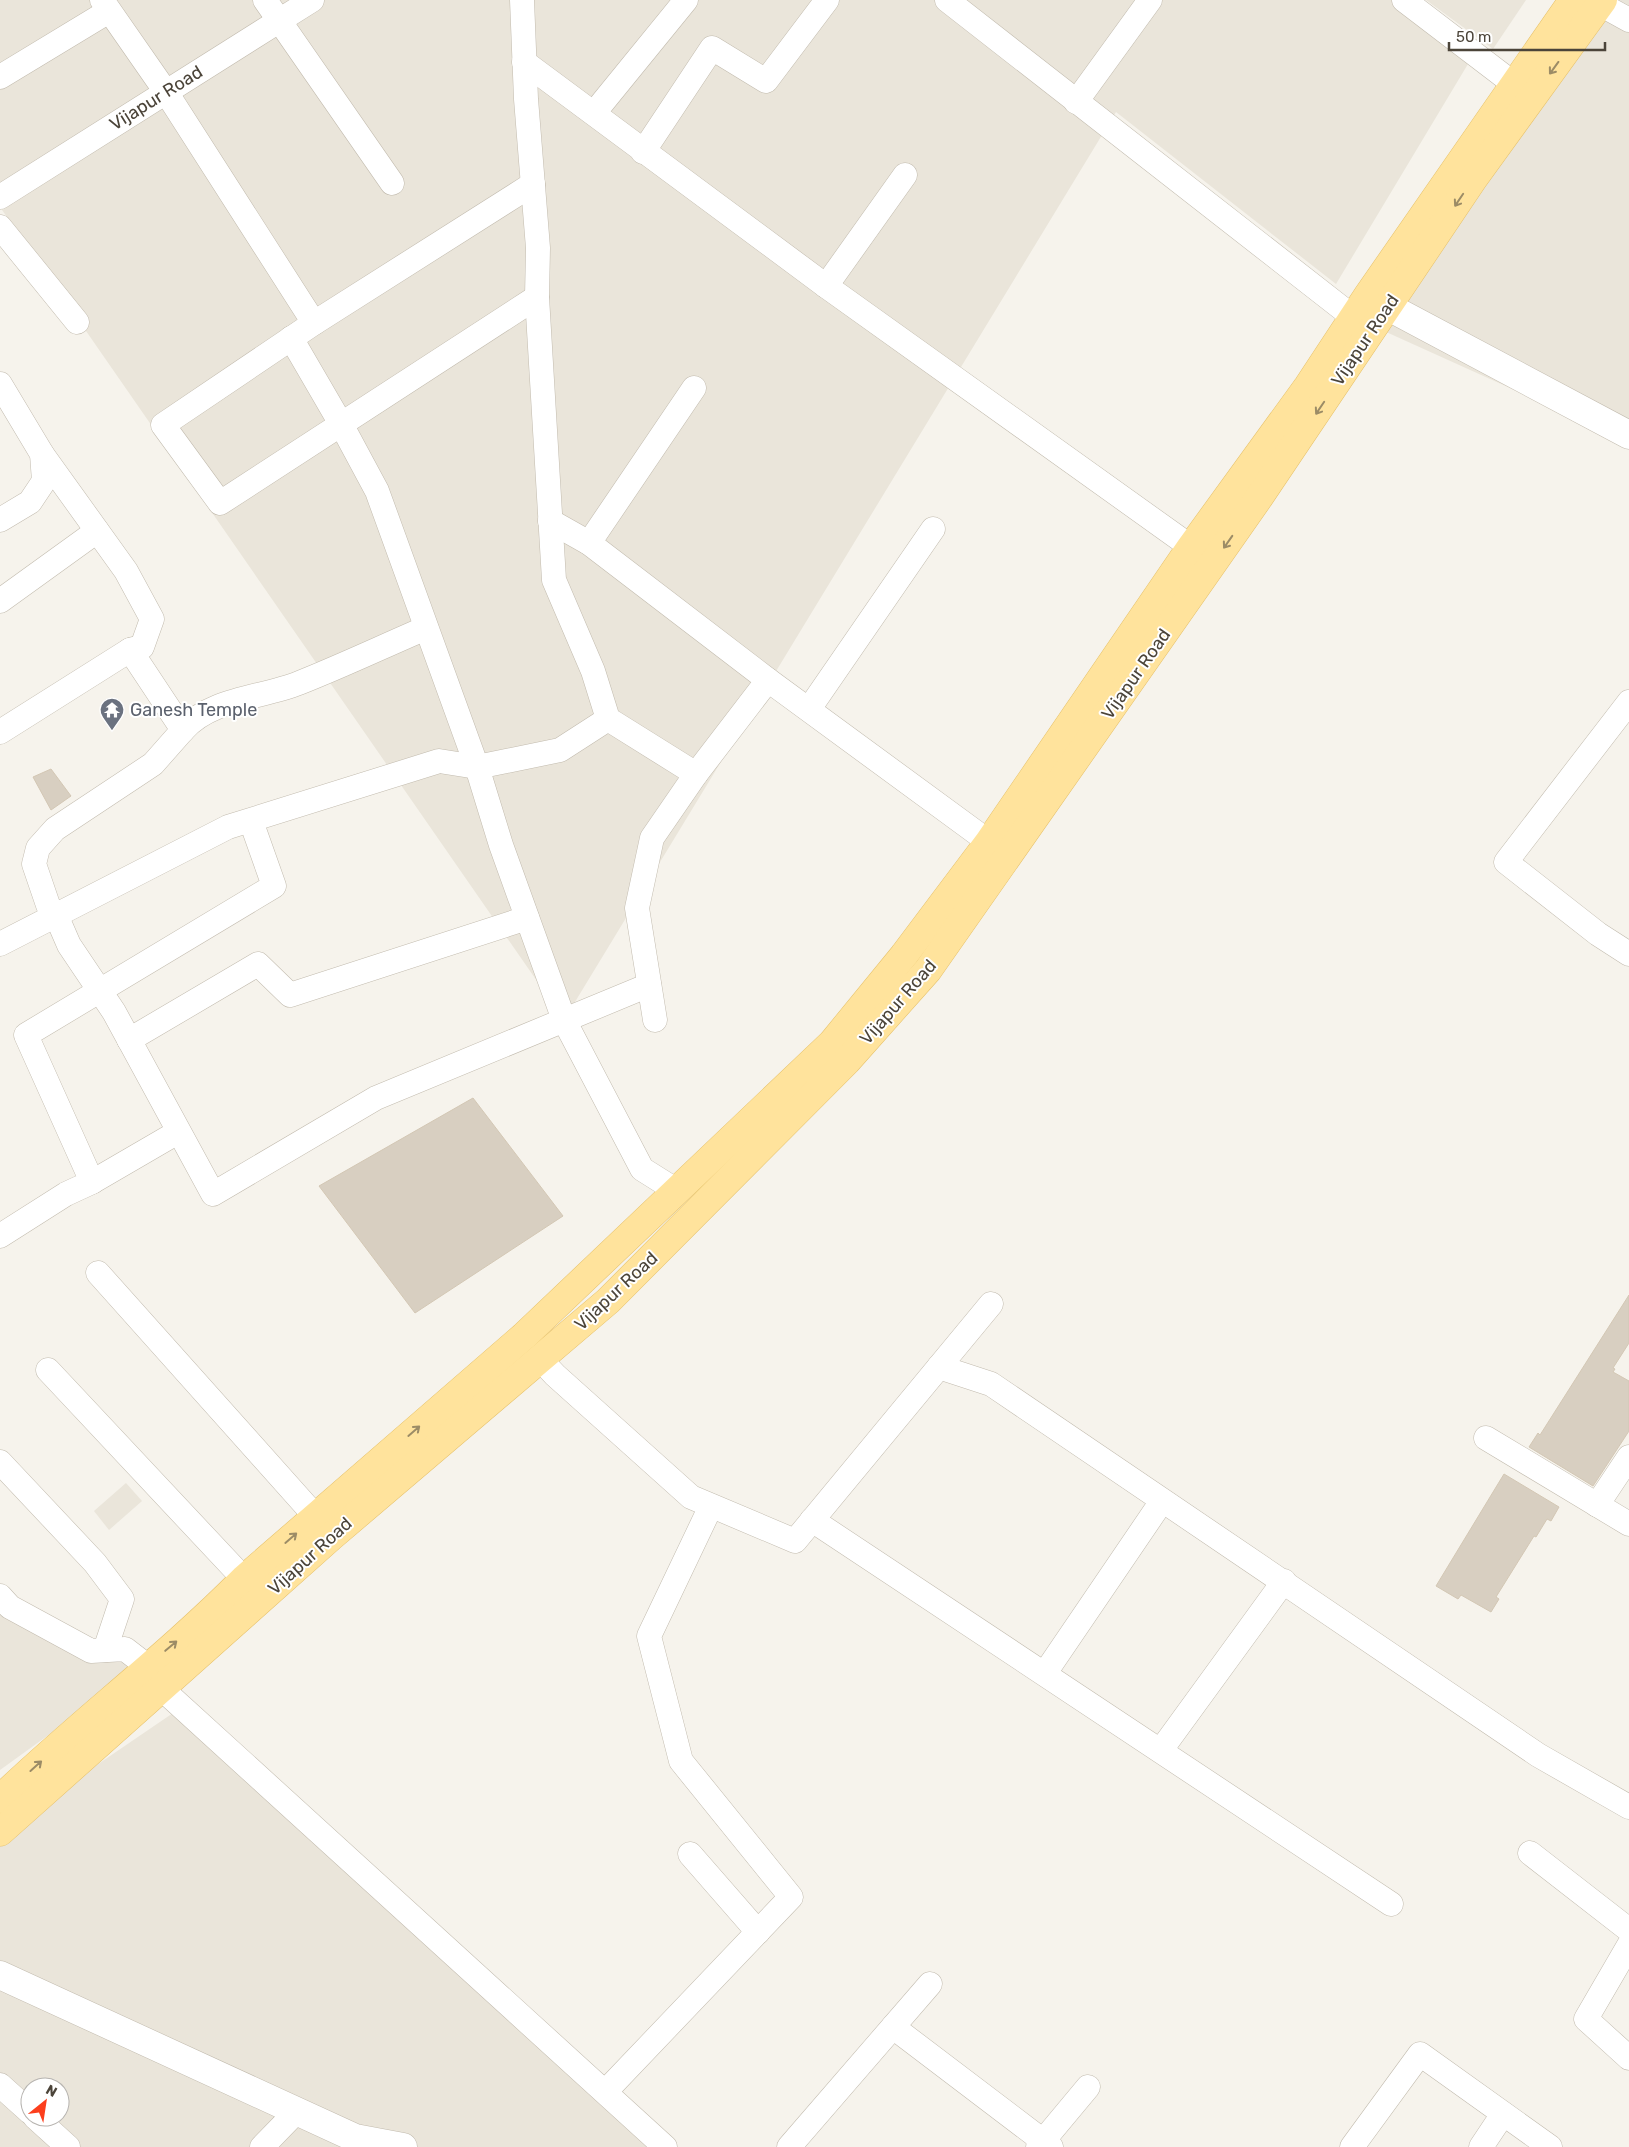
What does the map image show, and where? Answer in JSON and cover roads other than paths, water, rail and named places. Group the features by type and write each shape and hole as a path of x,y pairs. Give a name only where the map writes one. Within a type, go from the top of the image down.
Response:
{"main road":[{"name":"Vijapur Road","path":"0,1832 332,1536 608,1301 847,1061 928,970 1258,499 1369,306 1514,84 1573,0"},
{"name":"Vijapur Road","path":"0,1798 147,1666 209,1614 244,1579 524,1336 832,1043 904,955 989,842 1191,547 1308,386 1369,306 1474,178 1601,2"}],"street":[{"path":"265,0 392,183"},
{"name":"Vijapur Road","path":"0,197 312,0"},
{"path":"522,0 524,62 538,248 536,297 554,580 594,671 608,719 696,774"},
{"path":"594,113 686,0"},
{"path":"643,152 712,48 766,82 827,0"},
{"path":"947,0 1076,102 1369,306 1629,435"},
{"path":"1076,102 1150,0"},
{"path":"1404,0 1514,84"},
{"path":"1601,2 1629,20"},
{"path":"0,77 106,5 166,92 314,323"},
{"path":"524,62 826,286 1191,547"},
{"path":"826,286 905,175"},
{"path":"533,184 314,323 163,425 220,503 536,297"},
{"path":"0,227 77,322"},
{"path":"291,338 377,491 477,767 501,845 564,1020 642,1169 677,1191"},
{"path":"0,384 42,454 126,571 152,619 142,647 130,650 0,732"},
{"path":"589,543 694,388"},
{"path":"0,520 30,502 44,481 42,454"},
{"path":"550,521 589,543 768,680 989,842"},
{"path":"809,709 933,529"},
{"path":"0,600 98,531"},
{"path":"426,628 297,684 208,711 191,721 153,764 55,829 38,848 34,864 48,905 56,916 69,945 100,991 129,1040 213,1194 376,1098 650,985"},
{"path":"130,650 183,730"},
{"path":"655,1020 637,908 652,838 696,774 768,680"},
{"path":"1629,702 1506,862 1598,934 1629,954"},
{"path":"0,944 228,827 439,761 477,767 560,750 608,719"},
{"path":"92,1182 26,1035 274,886 251,821"},
{"path":"129,1040 258,964 290,995 527,918"},
{"path":"0,1236 66,1194 92,1182 178,1132"},
{"path":"98,1273 316,1517"},
{"path":"541,1360 691,1498 796,1541 991,1304"},
{"path":"939,1367 991,1384 1538,1755 1629,1806"},
{"path":"48,1370 244,1579"},
{"path":"1486,1438 1629,1524"},
{"path":"1597,1505 1629,1457"},
{"path":"0,1462 95,1564 122,1599 105,1650"},
{"path":"1045,1674 1162,1501"},
{"path":"606,2091 791,1897 681,1761 649,1636 711,1506"},
{"path":"812,1520 1391,1904"},
{"path":"1161,1750 1283,1582"},
{"path":"0,1596 10,1607 91,1651 125,1649 147,1666 162,1689 606,2091 665,2147"},
{"path":"1530,1853 1629,1930"},
{"path":"690,1854 758,1932"},
{"path":"1629,1945 1586,2018 1629,2058"},
{"path":"0,1975 297,2111 356,2142 403,2147"},
{"path":"788,2147 930,1984"},
{"path":"893,2027 1044,2145 1088,2087"},
{"path":"1352,2147 1420,2054 1550,2147"},
{"path":"0,2085 20,2103"},
{"path":"262,2147 297,2111"},
{"path":"1480,2147 1502,2114"},
{"path":"46,2127 68,2147"}],"place":[{"name":"Ganesh Temple","path":"112,731"}]}
